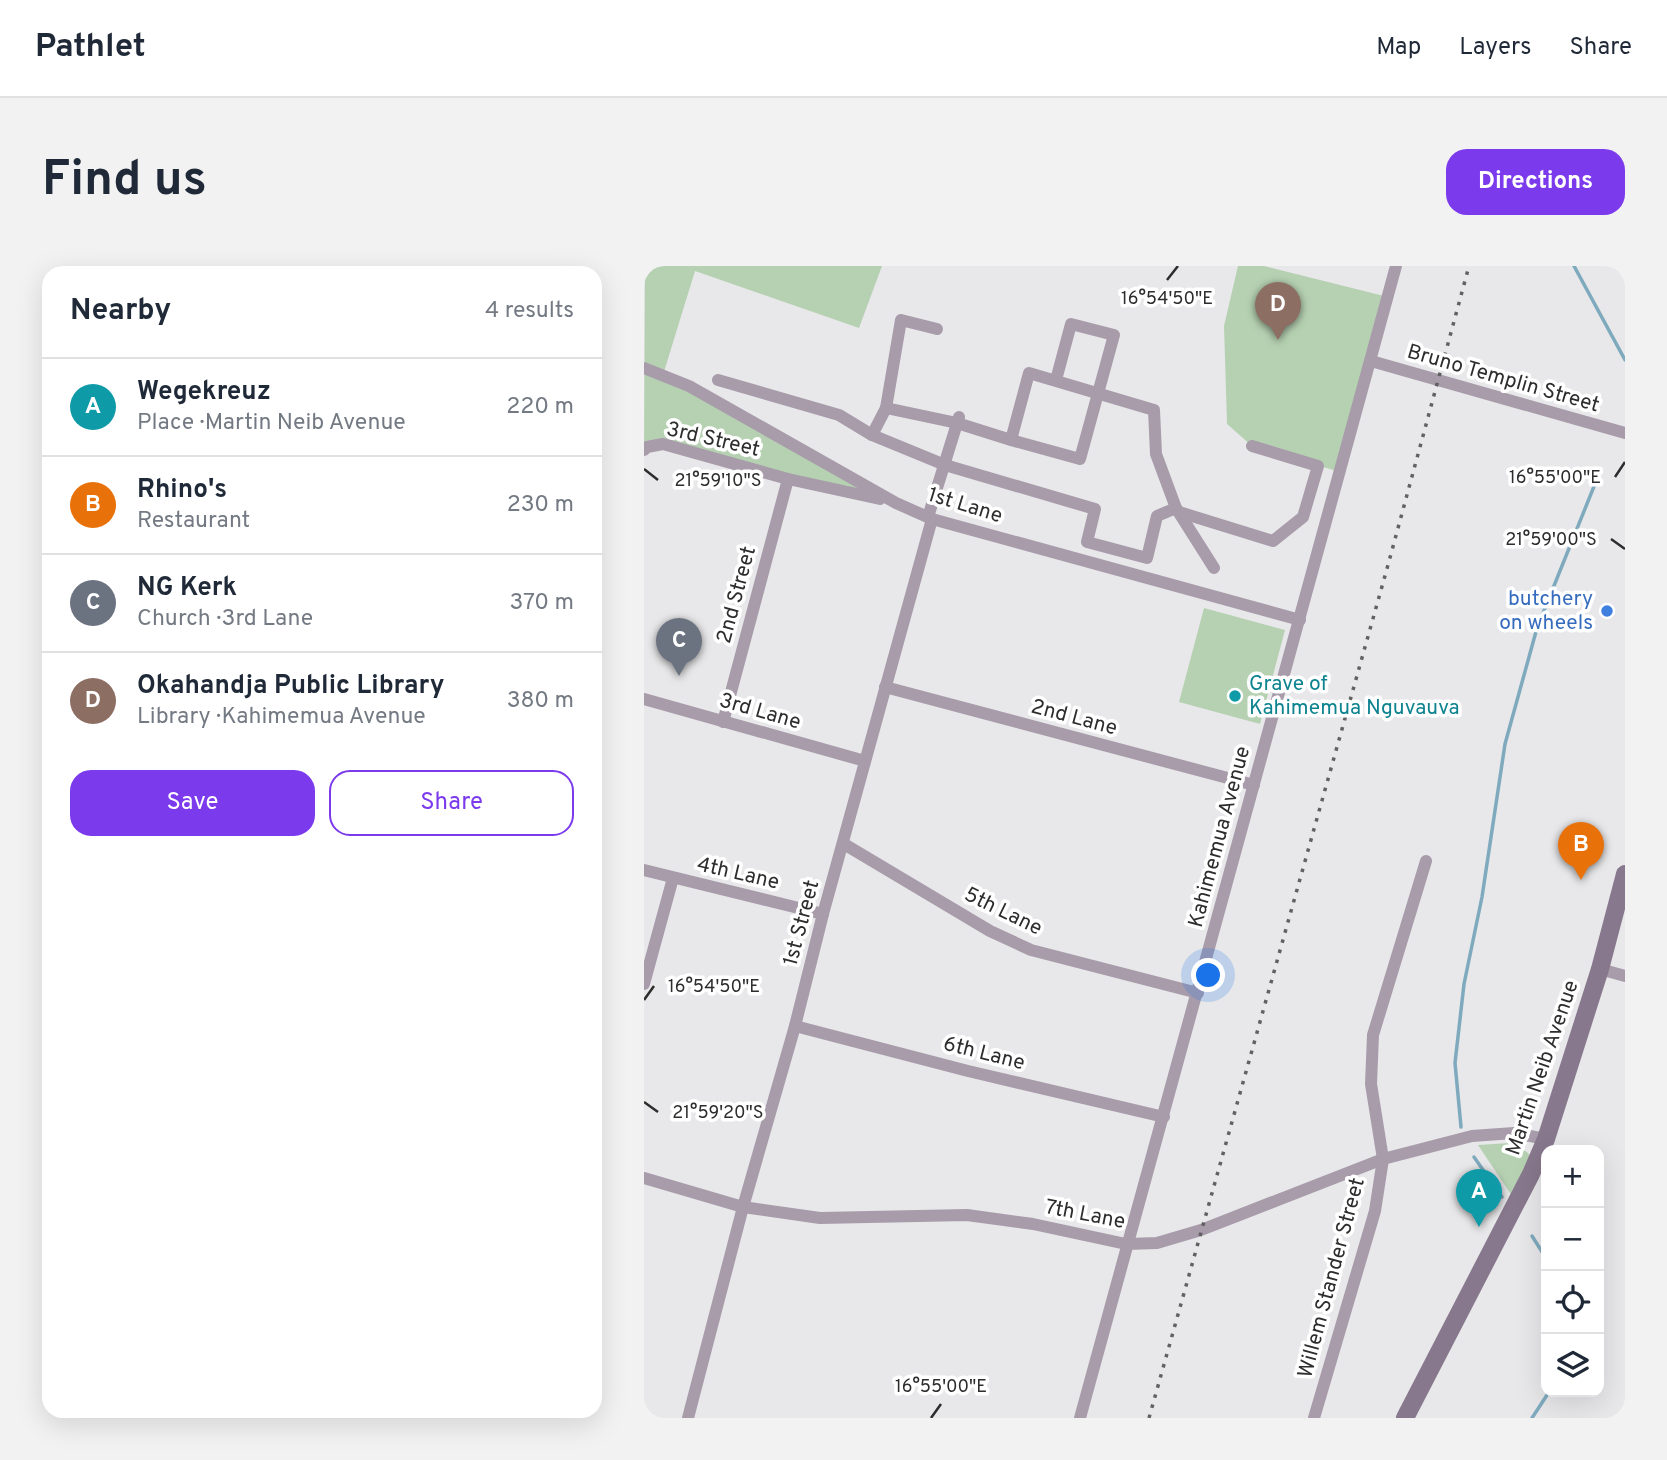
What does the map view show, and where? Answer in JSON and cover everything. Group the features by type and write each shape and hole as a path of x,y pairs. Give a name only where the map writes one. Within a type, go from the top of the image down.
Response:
{"main road":[{"name":"Martin Neib Avenue","path":"1405,1418 1514,1208 1546,1139 1600,969 1625,874"}],"street":[{"name":"Kahimemua Avenue","path":"1080,1418 1396,266"},
{"path":"872,435 886,408 901,320 937,329"},
{"path":"886,408 958,420 1011,440 1080,459 1114,335 1071,324 1056,380"},
{"name":"Bruno Templin Street","path":"1371,361 1625,433"},
{"name":"1st Lane","path":"644,368 689,386 896,503 930,518 1300,620"},
{"path":"1011,440 1029,373 1154,410 1156,454 1178,510 1214,568"},
{"path":"718,380 839,415 872,435 945,465 1096,509 1087,542 1147,558 1157,516 1178,510 1273,541 1303,517 1318,466 1252,446"},
{"name":"1st Street","path":"688,1418 958,420"},
{"name":"3rd Street","path":"644,450 663,444 788,479 896,503"},
{"name":"2nd Street","path":"723,722 788,479"},
{"name":"2nd Lane","path":"885,687 1254,785"},
{"name":"3rd Lane","path":"644,699 865,761"},
{"name":"5th Lane","path":"844,844 990,931 1031,950 1198,993"},
{"name":"Willem Stander Street","path":"1314,1418 1375,1211 1383,1158 1371,1084 1373,1035 1426,861"},
{"name":"4th Lane","path":"644,870 823,914"},
{"path":"644,984 673,878"},
{"path":"1600,969 1625,975"},
{"name":"6th Lane","path":"795,1026 968,1071 1164,1117"},
{"name":"7th Lane","path":"644,1178 743,1207 820,1218 967,1216 1033,1224 1126,1244 1157,1243 1201,1230 1383,1158 1472,1136 1514,1133 1546,1139"}],"green space":[{"path":"645,266 882,266 859,328 695,271 663,375 896,503 663,444 644,450"},
{"path":"1238,266 1264,266 1388,297 1340,472 1252,446 1227,424 1224,326"},
{"path":"1204,608 1285,630 1260,724 1179,702"},
{"path":"1509,1143 1521,1147 1529,1154 1529,1162 1512,1196 1478,1145"}],"waterway":[{"path":"1574,266 1625,360"},
{"path":"1461,1127 1455,1063 1464,984 1482,897 1505,744 1537,628 1599,474"},
{"path":"1474,1157 1502,1197"},
{"path":"1532,1236 1541,1250"},
{"path":"1532,1418 1546,1397"}],"railway":[{"path":"1149,1418 1469,266"}],"place":[{"name":"Okahandja Public Library","path":"1278,340"},
{"name":"butchery on wheels","path":"1607,611"},
{"name":"NG Kerk","path":"679,676"},
{"name":"Grave of Kahimemua Nguvauva","path":"1235,696"},
{"name":"Rhino's","path":"1581,880"},
{"name":"Wegekreuz","path":"1479,1227"}]}
